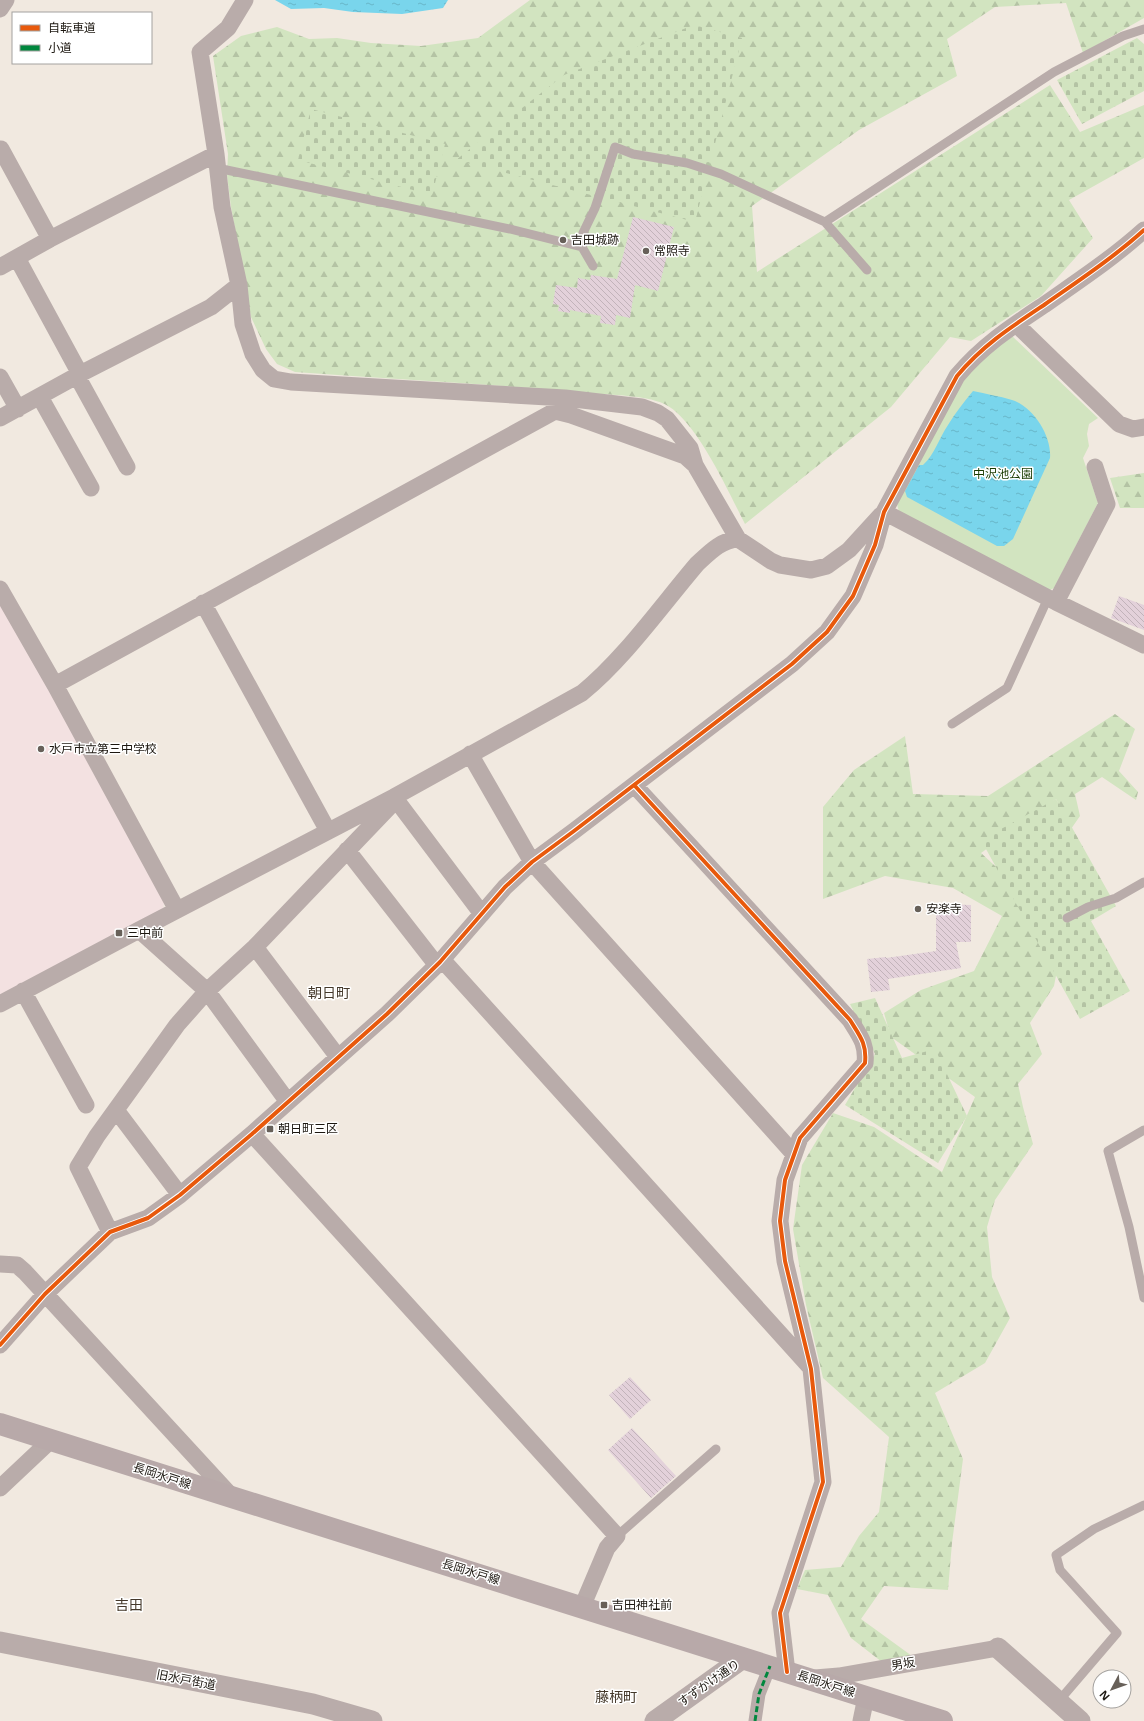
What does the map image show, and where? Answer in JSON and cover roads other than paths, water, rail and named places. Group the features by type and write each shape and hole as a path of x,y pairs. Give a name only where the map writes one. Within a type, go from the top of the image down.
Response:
{"main road":[{"name":"長岡水戸線","path":"0,1424 942,1721"}],"street":[{"path":"0,9 6,0"},
{"path":"245,0 228,28 200,52 217,161 222,207 239,285 244,324 252,354 264,370 274,379 291,382 565,398 642,407 658,413 667,419 690,448 695,465 738,539 771,561 780,565 811,570 819,569 831,564 848,550 884,512"},
{"path":"1,149 50,239"},
{"path":"0,267 50,239 217,161"},
{"path":"0,1345 45,1294 110,1232 148,1218 180,1195 252,1134 387,1014 440,962 505,887 532,862 635,786 792,664 827,632 854,596 875,545 884,512 957,376 969,362 1000,334 1104,263 1144,230"},
{"path":"17,258 127,467"},
{"path":"0,418 78,375 211,308 239,285"},
{"path":"1016,324 1119,424 1133,428 1144,427"},
{"path":"0,377 18,409"},
{"path":"40,397 91,488"},
{"path":"55,685 555,410 685,456 695,465"},
{"path":"1052,600 1107,504 1095,467"},
{"path":"884,512 1052,600 1144,645"},
{"path":"0,1004 394,797 582,693 592,685 627,647 697,564 722,543 732,539 738,539"},
{"path":"0,589 55,685 177,910"},
{"path":"203,603 328,831"},
{"path":"470,754 532,862 794,1154"},
{"path":"635,786 850,1020 862,1039 866,1051 864,1063 800,1138 785,1180 780,1222 785,1261 811,1369 823,1482 780,1613 778,1669 759,1694 755,1721"},
{"path":"110,1232 78,1167 97,1136 177,1025 207,991 254,947 390,807 394,797"},
{"path":"394,797 482,914"},
{"path":"347,850 432,959 447,965 811,1369"},
{"path":"139,930 207,991 288,1102"},
{"path":"254,947 338,1056"},
{"path":"23,991 86,1105"},
{"path":"116,1110 180,1195"},
{"path":"252,1134 617,1536 607,1548 582,1607"},
{"path":"0,1264 17,1265 233,1498"},
{"path":"0,1488 50,1440"},
{"name":"旧水戸街道","path":"0,1642 312,1704 372,1721"},
{"path":"998,1648 1080,1721"},
{"name":"男坂","path":"809,1678 839,1676 998,1648"},
{"name":"すずかけ通り","path":"655,1721 744,1658"},
{"path":"861,1721 866,1697"}],"lane":[{"path":"825,222 1054,72 1123,36 1144,29"},
{"path":"593,266 582,247 583,233 595,208 615,147 632,154 687,163 722,174 825,222 867,270"},
{"path":"217,161 582,247"},
{"path":"952,724 1007,688 1052,600"},
{"path":"1066,918 1088,907 1116,898 1144,882"},
{"path":"1144,1130 1108,1151 1129,1227 1144,1298"},
{"path":"617,1536 716,1449"},
{"path":"1058,1702 1117,1633 1060,1570 1056,1555 1094,1529 1144,1505"}],"water":[{"path":"275,0 448,0 443,8 402,14 353,12 324,8 291,9"},
{"path":"973,391 1012,400 1028,409 1045,432 1050,450 1050,458 1013,539 1004,546 997,546 907,497 905,491 919,465 923,465 931,456 945,430"}],"place":[{"name":"吉田城跡","path":"563,240"},
{"name":"常照寺","path":"646,251"},
{"name":"水戸市立第三中学校","path":"41,749"},
{"name":"安楽寺","path":"918,909"},
{"name":"三中前","path":"119,933"},
{"name":"朝日町三区","path":"270,1129"},
{"name":"吉田神社前","path":"604,1605"}],"district":[{"name":"朝日町","path":"329,993"},
{"name":"吉田","path":"129,1605"},
{"name":"藤柄町","path":"616,1697"}],"park label":[{"name":"中沢池公園","path":"1003,474"}]}
